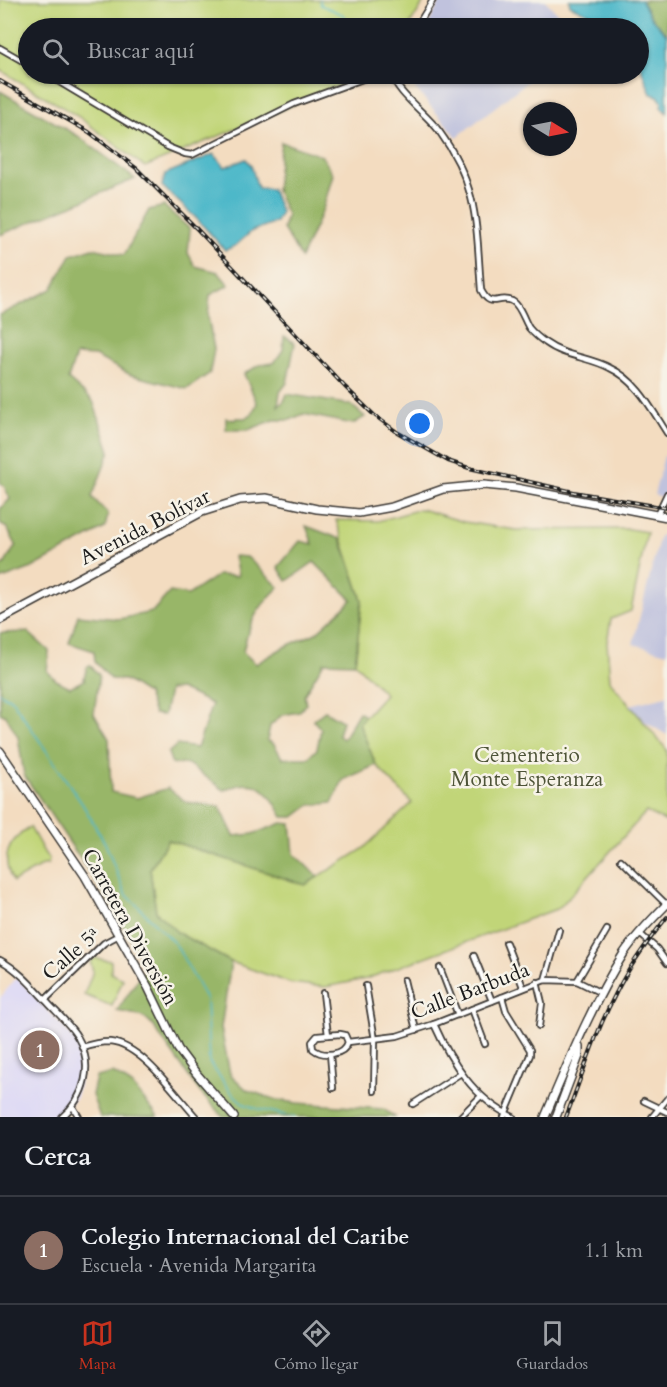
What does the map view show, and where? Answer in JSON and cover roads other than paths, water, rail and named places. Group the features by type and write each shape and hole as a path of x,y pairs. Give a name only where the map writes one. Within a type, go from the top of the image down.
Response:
{"main road":[{"name":"Avenida Bolívar","path":"0,620 202,512 240,500 266,498 317,509 359,513 392,507 444,489 484,485 516,488 667,517"},
{"name":"Carretera Diversión","path":"0,751 79,867 120,935 178,1049 234,1117"},
{"path":"545,1117 571,1055 625,952 667,904"},
{"path":"556,1117 579,1056 579,1043"}],"street":[{"path":"422,18 433,0"},
{"path":"0,48 18,58"},
{"path":"63,84 168,147 192,155 294,104 349,84"},
{"path":"396,84 437,128 466,176 474,205 481,290 485,297 492,301 505,300 516,304 529,327 546,344 620,373 644,397 667,433"},
{"path":"657,515 667,494"},
{"path":"621,860 667,904"},
{"path":"546,980 559,930"},
{"path":"577,981 607,930"},
{"path":"640,934 667,963"},
{"name":"Calle 5ª","path":"45,1000 104,943 120,935"},
{"path":"506,943 524,987"},
{"path":"474,956 492,1001"},
{"path":"0,960 20,974 45,1000 74,1031 82,1047 86,1059 85,1078 80,1097 62,1117"},
{"path":"440,968 458,1014"},
{"path":"404,980 416,1030"},
{"name":"Calle Barbuda","path":"348,1042 375,1040 416,1030 546,980 577,981 602,993"},
{"path":"537,982 542,1002 539,1026"},
{"path":"366,986 375,1040 374,1091"},
{"path":"323,993 328,1035"},
{"path":"502,997 506,1011 530,1050 505,1115"},
{"path":"472,1009 484,1044"},
{"path":"434,1024 460,1072 481,1096 505,1115 513,1117"},
{"path":"328,1035 345,1035 348,1042 346,1049 342,1052 319,1054 313,1049 314,1039 317,1036 328,1035"},
{"path":"82,1047 112,1042 129,1048 146,1062 196,1117"},
{"path":"330,1054 333,1088"},
{"path":"414,1104 460,1072"},
{"path":"460,1117 481,1096"},
{"path":"652,1117 667,1099"},
{"path":"644,1101 667,1112"},
{"path":"73,1107 79,1117"}],"water":[{"path":"569,0 641,0 650,16 667,35 667,113 661,107 662,102 658,96 651,94 647,84 649,84 649,18 595,18 570,5"},
{"path":"214,154 225,167 246,159 251,165 258,188 272,189 281,212 276,222 252,231 235,246 225,250 162,186 165,174"}],"waterway":[{"path":"320,0 321,5 344,15 346,18"},
{"path":"0,693 12,700 83,805 105,843 125,893 176,945 206,999 209,1062 231,1092 244,1104 295,1117"}],"railway":[{"path":"0,81 89,132 136,168 196,228 345,387 374,415 397,432 448,461 469,468 574,492 667,508"},
{"path":"566,1117 608,1008 633,963 667,917"}],"place":[{"name":"Colegio Internacional del Caribe","path":"40,1050"}],"park label":[{"name":"Cementerio Monte Esperanza","path":"527,767"}]}
